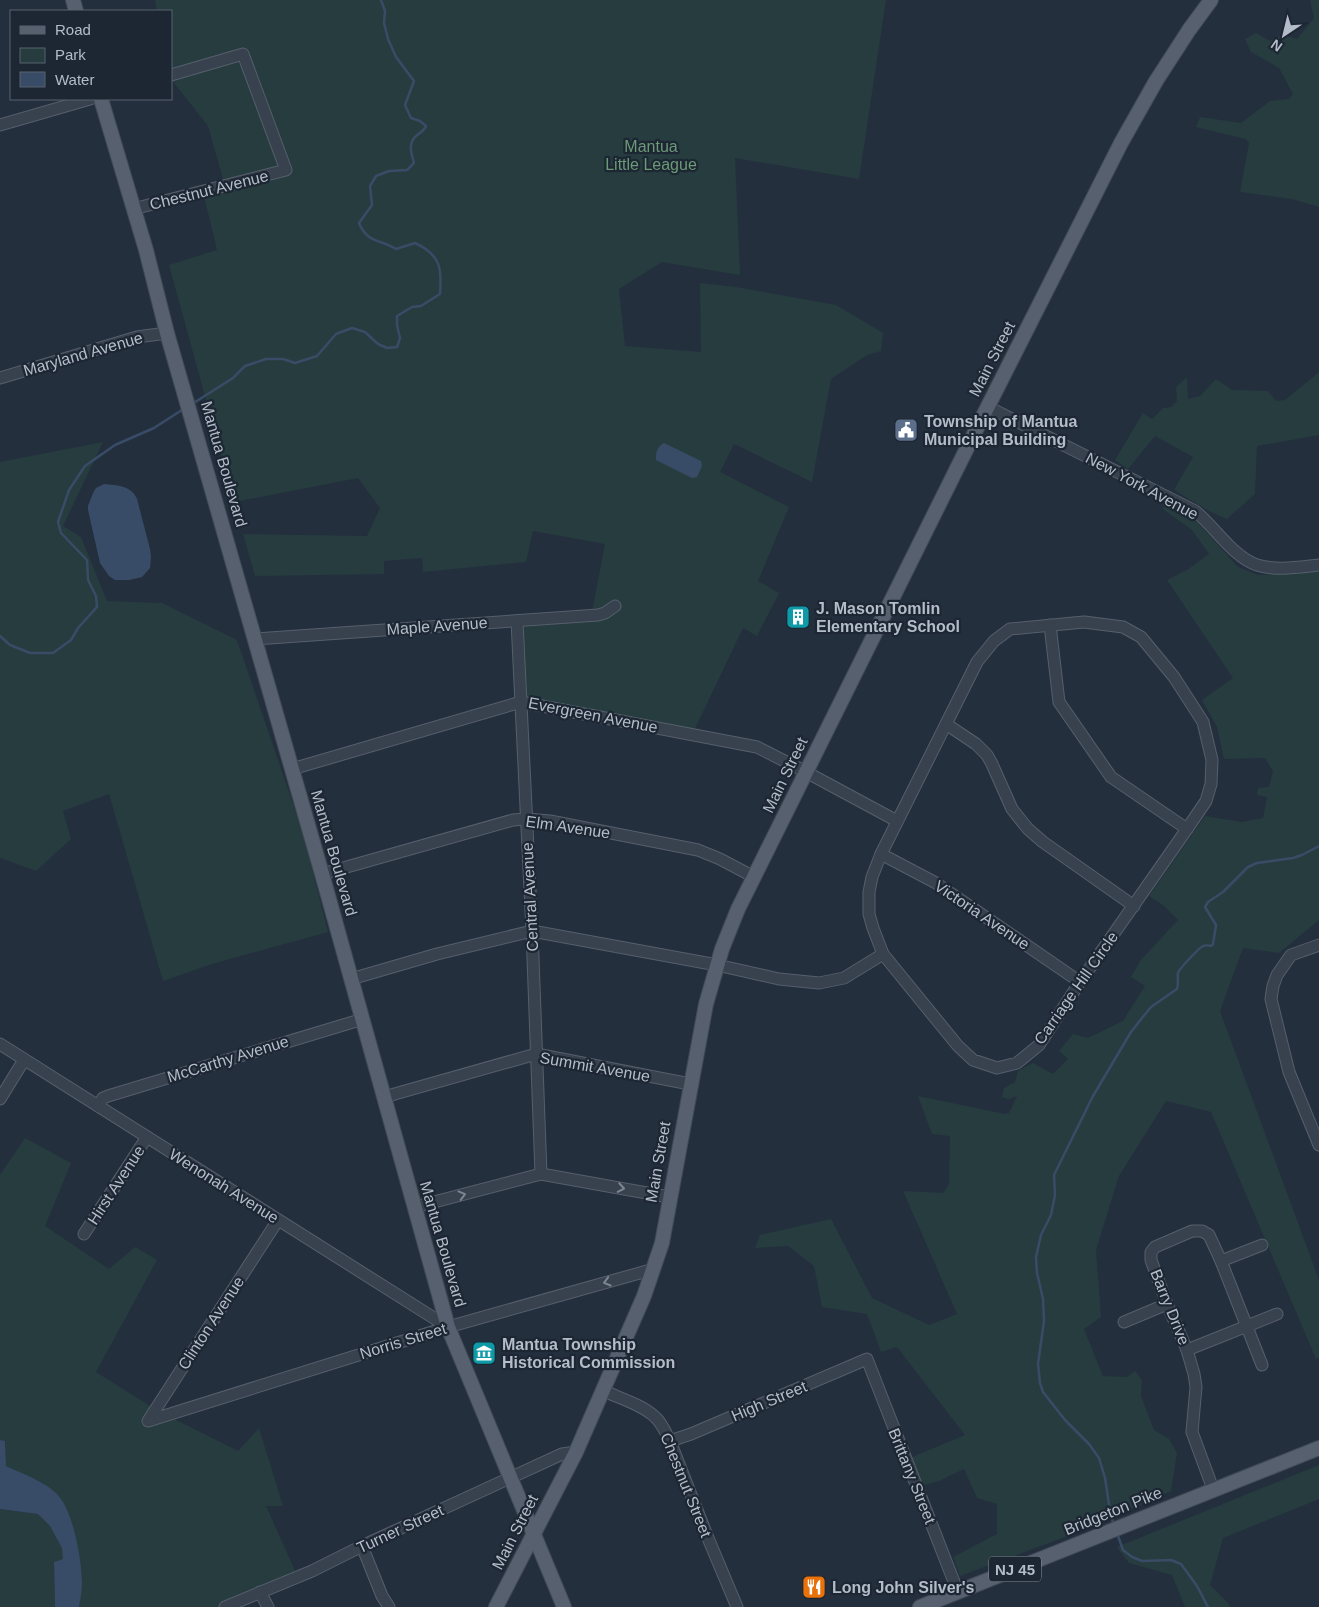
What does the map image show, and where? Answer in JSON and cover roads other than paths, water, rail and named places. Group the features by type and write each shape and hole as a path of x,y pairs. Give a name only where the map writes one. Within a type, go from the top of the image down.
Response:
{"main road":[{"name":"Main Street","path":"496,1607 576,1452 604,1391 654,1269 662,1243 706,1004 730,929 806,772 1135,116 1211,0"},
{"name":"Mantua Boulevard","path":"101,100 146,250 167,333 322,874 357,977 363,1019 448,1327 564,1607"},
{"name":"Bridgeton Pike","path":"920,1607 1319,1448"},
{"path":"521,1500 528,1505 535,1506 550,1502"}],"street":[{"name":"Chestnut Avenue","path":"133,209 286,170 243,54 172,75"},
{"path":"0,125 87,100"},
{"name":"Maryland Avenue","path":"0,378 137,337 167,333"},
{"name":"New York Avenue","path":"988,407 1196,511 1236,552 1255,564 1271,568 1319,565"},
{"name":"Maple Avenue","path":"255,639 598,615 605,613 615,606"},
{"name":"Central Avenue","path":"517,621 542,1174"},
{"name":"Carriage Hill Circle","path":"1084,622 1123,627 1141,637 1174,677 1203,722 1212,760 1211,784 1206,801 1080,982 1039,1045 1017,1063 997,1068 973,1060 958,1046 883,954 869,914 869,892 872,877 881,854 977,662 994,641 1010,628 1050,625 1084,622"},
{"path":"1050,625 1059,702 1111,777 1187,829"},
{"name":"Evergreen Avenue","path":"292,769 521,702 745,744 764,750 897,821"},
{"path":"946,724 976,744 987,755 1012,808 1028,829 1042,842 1134,906"},
{"name":"Elm Avenue","path":"322,874 513,820 526,819 550,821 698,850 754,877"},
{"name":"Victoria Avenue","path":"881,854 936,883 1080,982"},
{"path":"357,977 436,954 532,931 717,965 779,979 819,983 844,978 883,954"},
{"path":"1318,945 1291,955 1277,975 1271,999 1290,1072 1319,1145"},
{"name":"McCarthy Avenue","path":"98,1106 103,1098 108,1096 363,1019"},
{"name":"Wenonah Avenue","path":"0,1044 448,1327"},
{"name":"Summit Avenue","path":"384,1097 536,1054 690,1084"},
{"path":"0,1099 24,1060"},
{"name":"Hirst Avenue","path":"84,1234 147,1137"},
{"path":"415,1207 542,1174 669,1197"},
{"name":"Clinton Avenue","path":"154,1419 148,1421 278,1220"},
{"name":"Barry Drive","path":"1213,1489 1192,1432 1196,1387 1194,1374 1187,1350 1151,1260 1151,1252 1155,1247 1192,1231 1202,1231 1209,1235 1262,1365"},
{"path":"1221,1261 1262,1245"},
{"name":"Norris Street","path":"154,1419 448,1327 654,1269"},
{"path":"1124,1322 1167,1304"},
{"path":"1187,1350 1277,1314"},
{"name":"High Street","path":"670,1441 691,1434 867,1359"},
{"name":"Brittany Street","path":"867,1359 958,1592"},
{"name":"Chestnut Street","path":"604,1391 654,1415 670,1441 737,1607"},
{"name":"Turner Street","path":"225,1607 312,1572 362,1546 562,1454 576,1452"},
{"path":"362,1546 382,1596 389,1607"},
{"path":"260,1592 268,1607"}],"water":[{"path":"664,443 701,461 702,466 697,477 692,478 656,460 657,450"},
{"path":"104,484 128,489 132,491 137,499 151,557 150,568 142,577 129,580 115,580 109,576 100,563 88,506 96,488"},
{"path":"0,1440 5,1441 6,1466 50,1488 66,1507 81,1564 82,1587 79,1607 55,1607 54,1562 63,1559 62,1548 50,1526 38,1514 0,1509"}],"waterway":[{"path":"192,404 233,378 245,366 266,359 283,359 295,363 317,356 336,334 352,328 365,332 378,344 387,348 397,347 400,338 397,316 412,307 421,306 440,294 440,270 435,258 430,253 415,243 396,249 374,240 366,234 359,223 372,205 370,186 376,176 389,171 407,170 414,163 411,150 412,141 426,126 420,121 411,118 405,105 414,81 396,57 388,39 384,23 385,11 381,0"},
{"path":"0,636 10,645 30,653 53,653 71,640 78,628 97,607 96,596 88,580 87,560 61,533 58,522 69,490 85,466 115,445 154,428 185,408"},
{"path":"1114,1526 1105,1478 1099,1458 1089,1444 1065,1420 1043,1392 1040,1383 1038,1364 1044,1321 1043,1299 1037,1273 1036,1257 1041,1235 1051,1215 1055,1195 1054,1175 1093,1096 1131,1032 1151,1007 1177,989 1178,973 1189,959 1203,946 1211,946 1213,944 1216,925 1205,907 1208,902 1223,892 1248,867 1257,863 1293,858 1319,846"},
{"path":"1117,1533 1123,1550 1132,1557 1142,1561 1171,1560 1181,1564 1197,1586 1208,1607"}],"place":[{"name":"Township of Mantua Municipal Building","path":"906,430"},
{"name":"J. Mason Tomlin Elementary School","path":"798,617"},
{"name":"Mantua Township Historical Commission","path":"484,1353"},
{"name":"Long John Silver's","path":"814,1587"}],"park label":[{"name":"Mantua Little League","path":"651,155"}]}
